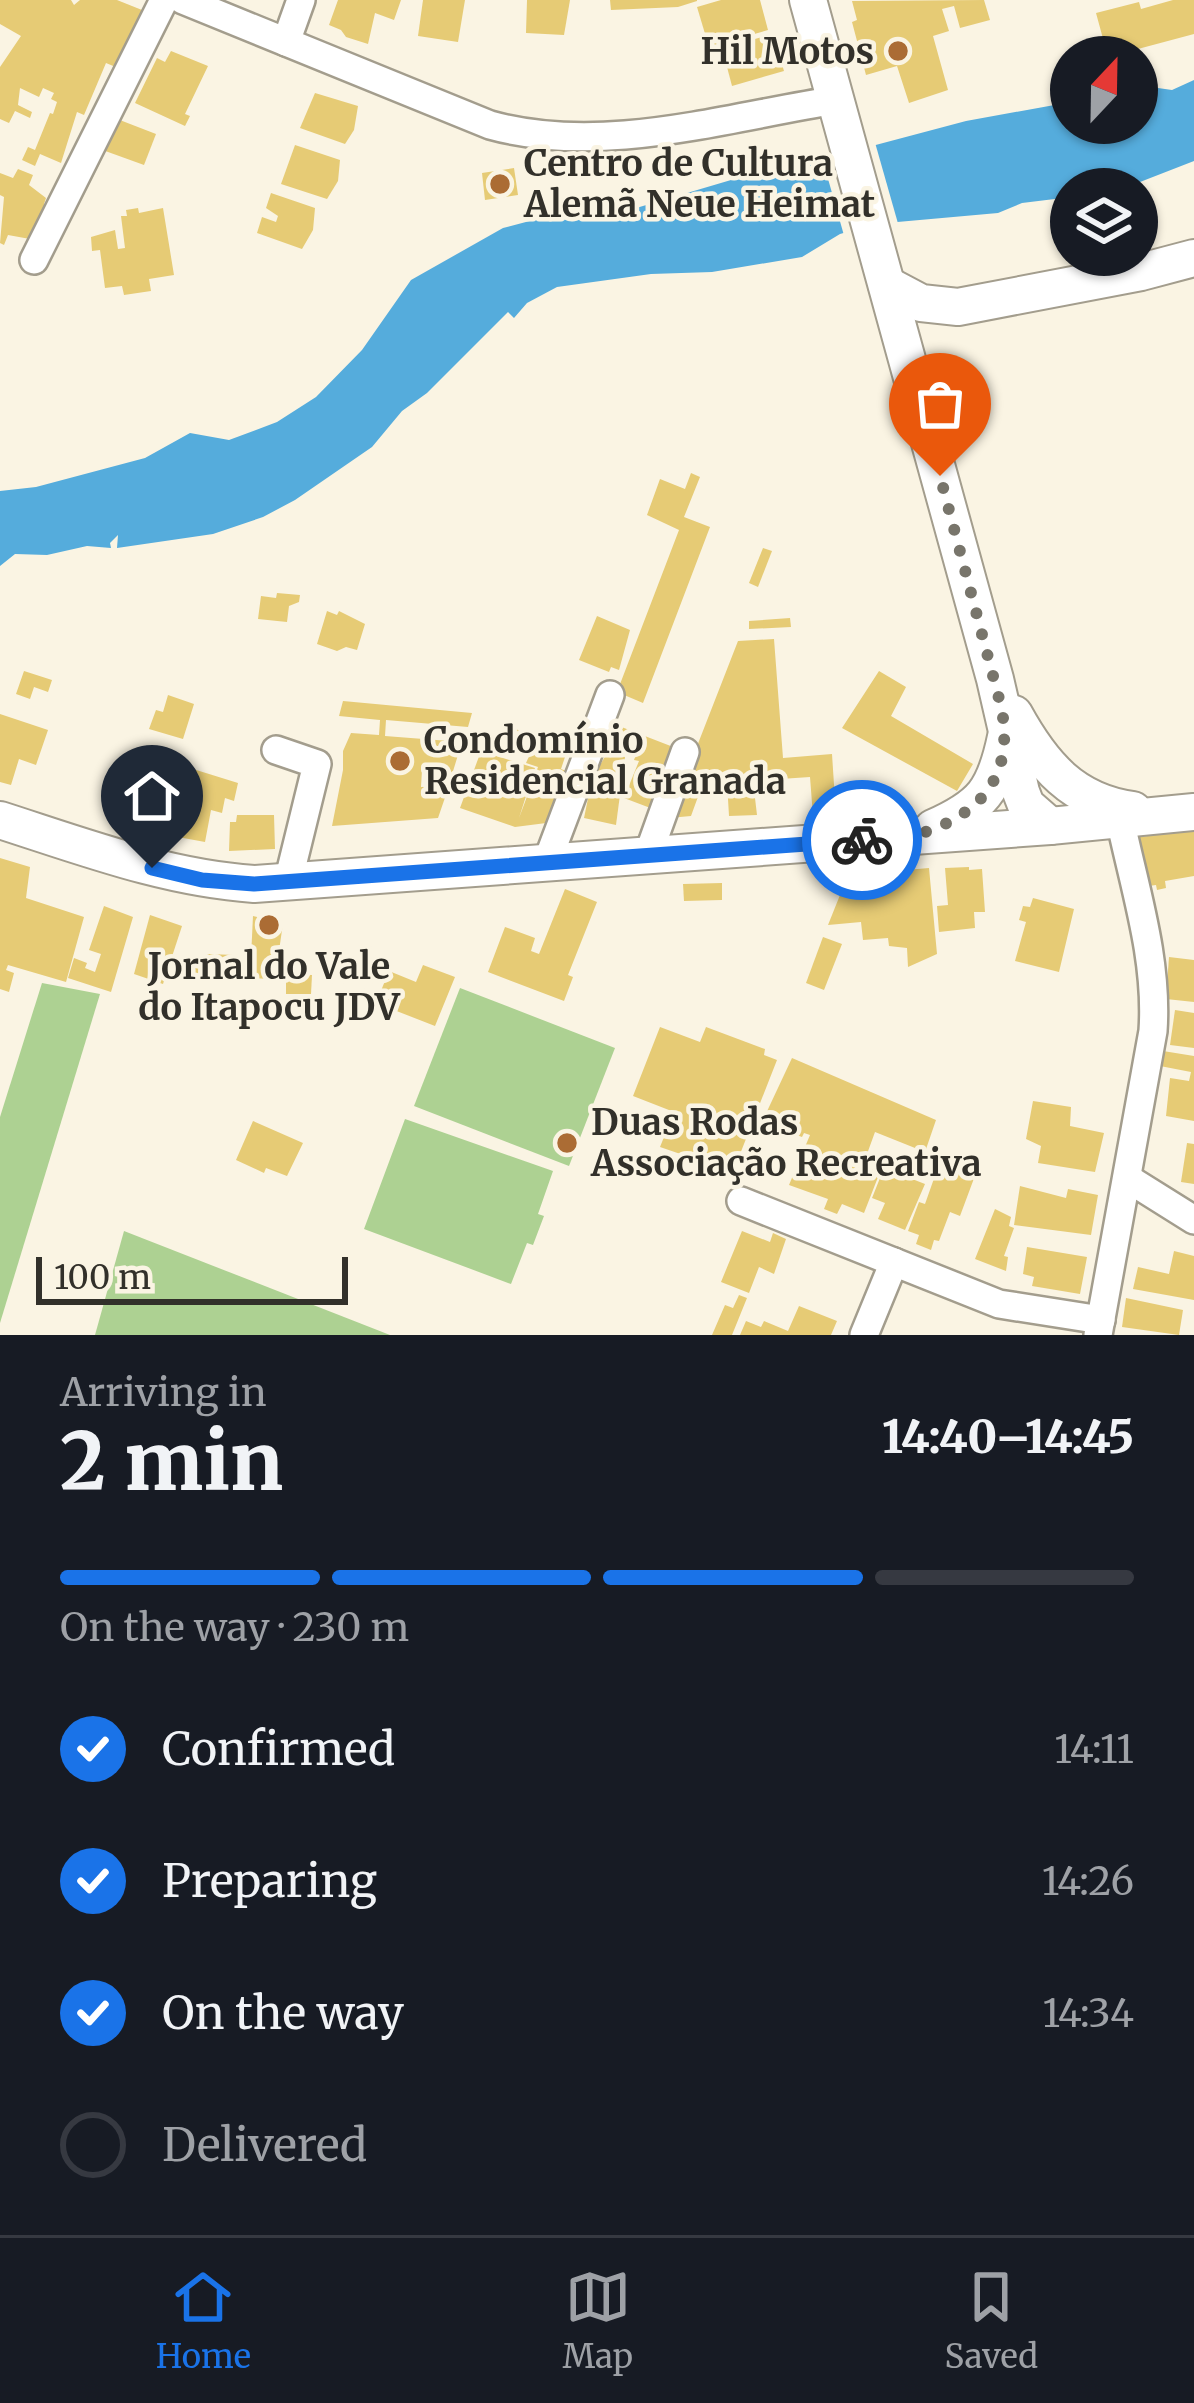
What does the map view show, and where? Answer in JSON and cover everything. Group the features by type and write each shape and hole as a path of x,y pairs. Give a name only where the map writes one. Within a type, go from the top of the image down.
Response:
{"main road":[{"path":"808,0 1026,805 1050,826"},
{"path":"884,274 921,303 958,307 1194,258"},
{"path":"917,392 931,336 958,307"},
{"path":"995,680 1029,742 1065,783 1101,804 1180,813"},
{"path":"916,836 983,799 997,777 1007,734"},
{"path":"0,820 202,880 254,884 1180,813"}],"street":[{"path":"34,260 164,0"},
{"path":"183,0 490,125 532,137 581,140 840,114"},
{"path":"286,42 301,0"},
{"path":"547,862 610,695"},
{"path":"276,750 317,764 288,882"},
{"path":"648,855 685,752"},
{"path":"741,1201 999,1304 1100,1328 1156,997 1152,958 1120,819"},
{"path":"1127,1178 1194,1220"},
{"path":"864,1335 894,1262"}],"green space":[{"path":"42,983 100,994 0,1323 0,1117"},
{"path":"460,988 615,1048 569,1166 414,1106"},
{"path":"405,1119 553,1171 538,1214 544,1216 511,1284 364,1229"},
{"path":"124,1231 390,1335 95,1335"}],"water":[{"path":"1194,80 1194,161 1158,175 1158,168 1050,168 1050,200 1022,203 998,213 875,224 840,234 802,257 712,272 651,274 557,287 527,303 514,318 508,312 427,393 402,411 372,447 263,517 213,534 117,548 118,535 111,548 15,554 0,566 0,491 36,487 145,458 190,433 229,440 277,422 316,397 362,350 411,280 503,228 541,218 626,211 748,175 966,121 1050,106 1050,144 1158,144 1158,88 1172,90"}],"pier":[{"path":"874,139 899,227 845,239 821,154"}],"building":[{"path":"0,0 71,0 74,5 80,0 117,0 147,12 136,33 131,32 118,68 106,63 84,115 77,112 61,163 40,154 35,166 22,160 28,147 35,150 53,114 54,93 43,88 39,97 20,88 18,105 32,112 30,118 15,111 9,123 0,119 0,67 21,36 0,24"},
{"path":"338,0 401,0 394,20 375,13 368,44 329,25"},
{"path":"423,0 465,0 458,42 418,36"},
{"path":"527,0 570,0 564,35 526,33"},
{"path":"610,0 697,1 678,7 611,10"},
{"path":"721,0 760,0 768,30 709,47 697,7"},
{"name":"Hil Motos","path":"984,0 990,20 960,28 954,6 942,9 949,31 933,36 948,90 909,103 897,66 866,75 852,22 857,20 852,1"},
{"path":"1194,0 1194,34 1158,44 1158,36 1102,36 1096,13 1139,2 1141,9"},
{"path":"773,34 784,71 732,86 722,48"},
{"path":"171,51 208,66 185,114 190,116 185,126 135,103 157,58 165,62"},
{"path":"315,93 358,106 354,130 345,144 300,128"},
{"path":"112,117 156,134 144,165 97,148"},
{"path":"295,145 340,160 338,181 327,199 281,184"},
{"name":"Centro de Cultura Alemã Neue Heimat","path":"514,168 518,195 485,200 482,173"},
{"path":"18,169 33,175 29,185 46,198 48,208 30,239 8,235 4,245 0,243 4,197 0,195 0,173 13,178"},
{"path":"271,193 315,208 313,230 302,249 257,233 262,217 276,222 278,216 266,208"},
{"path":"138,208 139,213 163,208 174,275 149,279 151,291 124,295 122,286 105,288 100,250 92,251 91,237 115,230 118,249 125,248 121,216"},
{"path":"691,473 700,477 684,517 710,527 643,703 617,692 679,530 647,515 660,479 685,489"},
{"path":"763,548 772,551 758,587 749,583"},
{"path":"277,593 300,595 299,602 289,606 287,622 258,619 261,596 276,598"},
{"path":"327,611 337,615 339,611 365,624 357,650 337,651 317,644"},
{"path":"597,616 630,630 619,670 611,667 609,672 579,660"},
{"path":"790,618 791,627 749,629 749,621"},
{"path":"774,639 783,758 832,754 836,815 813,816 810,777 753,781 757,815 729,816 727,782 703,783 691,816 669,818 738,641"},
{"path":"24,671 52,680 48,692 34,687 30,699 16,694"},
{"path":"879,671 906,687 891,716 973,764 957,791 842,728"},
{"path":"168,695 194,704 183,739 149,729 156,710 163,712"},
{"name":"Condomínio Residencial Granada","path":"343,701 472,713 468,727 386,720 385,736 462,742 450,781 443,778 445,771 422,770 421,787 449,786 438,818 332,826 343,751 351,733 379,735 380,720 339,716"},
{"path":"0,714 48,730 36,765 19,759 11,785 0,782"},
{"path":"606,721 681,750 653,809 624,798 639,761 634,760 638,749 600,737"},
{"path":"509,727 549,740 546,748 566,754 561,769 572,773 554,822 515,827 460,808 481,751 535,768 519,818 538,767 526,763 530,754 503,745"},
{"path":"607,753 625,757 616,825 584,818 592,779"},
{"path":"193,769 238,783 234,801 225,798 222,813 211,810 205,842 167,835 182,780 189,782"},
{"path":"237,815 274,815 275,849 229,851 230,822 236,822"},
{"path":"1194,830 1194,876 1165,881 1166,888 1157,890 1156,885 1141,887 1134,845 1140,837"},
{"path":"0,858 30,867 26,898 84,917 66,982 8,965 6,970 14,973 9,992 0,989"},
{"path":"929,868 937,954 908,967 907,948 889,946 888,938 863,940 861,922 828,925 848,875"},
{"path":"945,868 982,869 985,912 974,912 975,928 939,932 937,906 948,905"},
{"path":"722,883 722,900 684,901 683,884"},
{"path":"565,889 597,902 568,975 573,977 564,1001 488,972 505,927 535,938 531,951 539,954"},
{"path":"1033,898 1074,909 1059,972 1015,961 1026,922 1019,920 1023,906 1030,907"},
{"path":"104,906 133,917 111,992 68,978 74,958 95,972 101,954 89,950"},
{"path":"150,915 182,926 163,984 134,974"},
{"path":"253,916 283,923 275,979 250,978"},
{"path":"823,937 842,944 824,990 806,983"},
{"path":"206,954 236,955 230,974 205,973 204,980 190,979 191,961 205,962"},
{"path":"1169,957 1194,960 1194,1002 1166,999"},
{"path":"423,965 455,977 435,1026 376,1003 389,971 416,982"},
{"path":"286,974 312,975 311,994 286,994"},
{"path":"1175,1010 1194,1013 1194,1048 1170,1045"},
{"path":"660,1027 700,1042 706,1027 765,1049 764,1055 777,1060 733,1172 660,1147 674,1112 633,1096"},
{"path":"1163,1051 1194,1056 1194,1121 1166,1116 1170,1078 1189,1081 1191,1072 1160,1066"},
{"path":"792,1058 936,1120 925,1152 875,1132 863,1165 880,1172 864,1213 842,1204 837,1214 824,1209 828,1199 789,1185 810,1135 802,1137 762,1122"},
{"path":"1033,1101 1071,1107 1070,1126 1104,1133 1095,1172 1038,1163 1041,1146 1026,1139"},
{"path":"253,1121 303,1143 287,1176 266,1168 264,1173 236,1160"},
{"path":"1187,1143 1194,1144 1194,1184 1181,1182"},
{"path":"960,1167 976,1173 960,1216 950,1212 931,1250 916,1244 919,1235 908,1231 919,1202 925,1204 937,1170 957,1176"},
{"path":"884,1168 925,1184 905,1230 878,1219 885,1203 872,1198"},
{"path":"1020,1186 1066,1198 1068,1189 1098,1195 1091,1235 1014,1225"},
{"path":"995,1209 1011,1217 1009,1226 1014,1228 1004,1256 1008,1257 1006,1271 975,1259"},
{"path":"742,1231 770,1242 773,1233 786,1239 774,1274 759,1267 749,1293 721,1282"},
{"path":"1027,1247 1087,1257 1080,1294 1032,1286 1034,1277 1023,1274"},
{"path":"1174,1251 1194,1256 1194,1300 1133,1289 1138,1267 1169,1274"},
{"path":"739,1295 747,1298 732,1335 712,1335 725,1305 733,1308"},
{"path":"1126,1298 1183,1310 1179,1335 1122,1327"},
{"path":"799,1306 837,1321 831,1335 740,1335 746,1321 761,1327 764,1321 788,1331"}],"way so far":[{"path":"862,840 916,836 953,819 983,799 1001,763 1007,734 940,476"}],"place":[{"name":"Hil Motos","path":"898,51"},
{"name":"Centro de Cultura Alemã Neue Heimat","path":"500,184"},
{"name":"Condomínio Residencial Granada","path":"400,761"},
{"name":"Jornal do Vale do Itapocu JDV","path":"269,925"},
{"name":"Duas Rodas Associação Recreativa","path":"567,1143"}],"route":[{"path":"152,868 202,880 254,884 862,840"}]}
